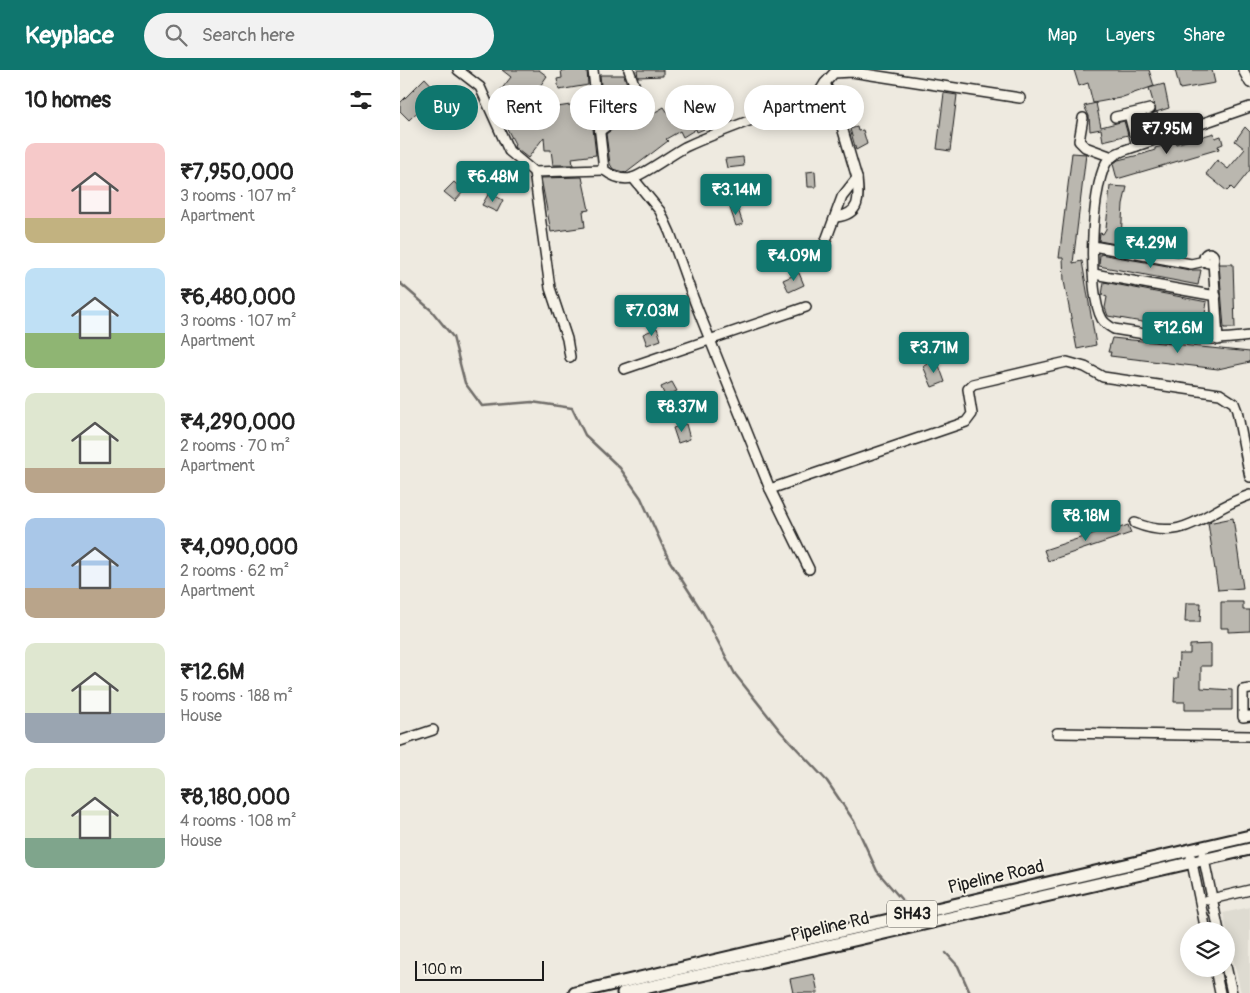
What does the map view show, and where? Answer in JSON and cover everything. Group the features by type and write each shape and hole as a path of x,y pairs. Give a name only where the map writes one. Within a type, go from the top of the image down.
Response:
{"main road":[{"name":"Pipeline Road","path":"575,993 1250,836"},
{"name":"Pipeline Rd","path":"623,993 1250,849"}],"street":[{"path":"458,70 480,87 509,151 534,172 604,170 612,176 633,178 664,158 687,147 811,98 820,91 834,72 852,72 1020,98"},
{"path":"593,70 604,170"},
{"path":"600,131 634,105 639,98 629,70"},
{"path":"1243,70 1250,83"},
{"path":"825,83 836,110 857,178 858,204 850,213 836,217"},
{"path":"1250,107 1137,146 1112,157 1107,162 1101,176 1093,246 1098,307 1107,325 1114,329 1163,338 1218,340 1250,336"},
{"path":"1114,117 1150,108"},
{"path":"1129,114 1137,146"},
{"path":"1083,118 1079,141 1085,147 1112,157"},
{"path":"534,172 550,288 570,357"},
{"path":"633,178 660,211 770,489 810,569"},
{"path":"822,251 842,198 857,178"},
{"path":"1093,246 1191,264 1209,261 1216,296 1218,340"},
{"path":"1094,274 1216,296"},
{"path":"624,369 806,307"},
{"path":"770,489 966,422 972,414 968,389 973,384 1067,362 1085,367 1103,377 1220,394 1229,398 1237,410 1250,477"},
{"path":"1134,522 1151,529 1185,528 1197,523 1222,506 1250,495"},
{"path":"1250,689 1243,690 1242,697 1243,717 1250,716"},
{"path":"400,741 433,730"},
{"path":"1057,733 1250,736"},
{"path":"1195,848 1204,860 1217,922"},
{"path":"1195,848 1192,862 1204,922"},
{"path":"1200,904 1250,890"},
{"path":"1213,901 1250,896"},
{"path":"1217,977 1220,993"},
{"path":"1228,977 1232,993"}],"shaded area":[{"path":"1250,907 1250,993 1241,993 1235,966 1235,922 1225,922 1223,913"}],"building":[{"path":"502,70 539,70 547,76 541,85 505,85 511,77"},
{"path":"561,70 587,70 588,85 570,85 570,88 560,90 557,79 562,78"},
{"path":"637,70 663,70 663,76 638,77"},
{"path":"1074,70 1149,70 1154,86 1120,98 1093,103 1088,83 1079,86"},
{"path":"1175,70 1212,70 1215,83 1180,89"},
{"path":"600,75 624,75 627,85 601,85"},
{"path":"425,78 432,85 418,85"},
{"path":"1164,84 1169,108 1156,112 1149,88"},
{"path":"415,88 415,114 409,120 400,111 400,103"},
{"path":"944,93 957,95 950,151 937,149"},
{"path":"1096,103 1101,127 1124,121 1128,135 1103,141 1101,129 1090,131 1089,116 1084,106"},
{"path":"570,105 570,130 593,130 596,155 572,158 573,165 553,165 551,150 545,150 544,137 528,158 514,147 515,144 508,130 560,130 560,107"},
{"path":"664,107 665,130 694,130 683,137 680,131 666,139 668,141 626,173 613,169 610,164 606,134 611,130 655,130 655,112"},
{"path":"1157,112 1161,125 1140,132 1137,119"},
{"path":"1245,127 1250,132 1250,170 1234,190 1231,187 1227,191 1206,174 1217,160 1228,169 1245,149 1235,141"},
{"path":"850,130 863,130 867,144 856,150"},
{"path":"1214,133 1215,138 1221,136 1223,144 1218,146 1219,149 1117,179 1113,164 1118,160 1143,154 1155,150 1155,148 1176,142 1176,144"},
{"path":"1072,153 1086,154 1073,263 1082,261 1096,345 1077,349 1064,281 1063,258 1059,258"},
{"path":"743,157 744,166 727,168 725,159"},
{"path":"815,171 816,187 808,187 807,172"},
{"path":"582,177 589,210 583,211 585,227 551,232 541,178"},
{"path":"454,182 464,191 455,201 444,192"},
{"path":"1110,186 1127,187 1123,204 1121,238 1116,240 1116,244 1099,241 1100,233 1103,234 1106,229"},
{"path":"489,193 503,200 497,212 482,205"},
{"path":"737,206 743,224 736,226 730,208"},
{"path":"1100,254 1190,270 1201,270 1198,285 1099,266"},
{"path":"1219,264 1233,264 1235,328 1224,328"},
{"path":"799,273 804,285 789,292 783,280"},
{"path":"1104,282 1207,302 1204,320 1207,320 1205,333 1108,316 1105,308 1107,297 1102,295"},
{"path":"657,328 661,340 647,345 643,334"},
{"path":"1112,338 1250,352 1250,362 1218,369 1110,356 1111,352 1108,352"},
{"path":"937,360 945,382 932,387 923,366"},
{"path":"672,382 677,391 665,396 661,387"},
{"path":"686,424 690,439 678,443 673,428"},
{"path":"1233,518 1243,588 1218,590 1208,523"},
{"path":"1128,525 1131,533 1048,561 1044,550 1113,527 1114,530"},
{"path":"1221,602 1243,602 1243,610 1250,610 1250,631 1228,632 1228,628 1221,628"},
{"path":"1186,603 1201,603 1200,622 1185,622"},
{"path":"1211,644 1211,666 1201,666 1201,688 1232,690 1232,710 1185,710 1185,702 1174,702 1179,654 1190,654 1190,645"},
{"path":"814,974 818,993 793,993 790,979"}],"waterway":[{"path":"400,283 431,310 453,337 465,383 482,406 532,402 572,408 585,435 620,468 641,498 669,560 703,613 735,674 781,732 827,781 854,821 877,871 907,906"},
{"path":"946,953 958,966 970,993"}]}
